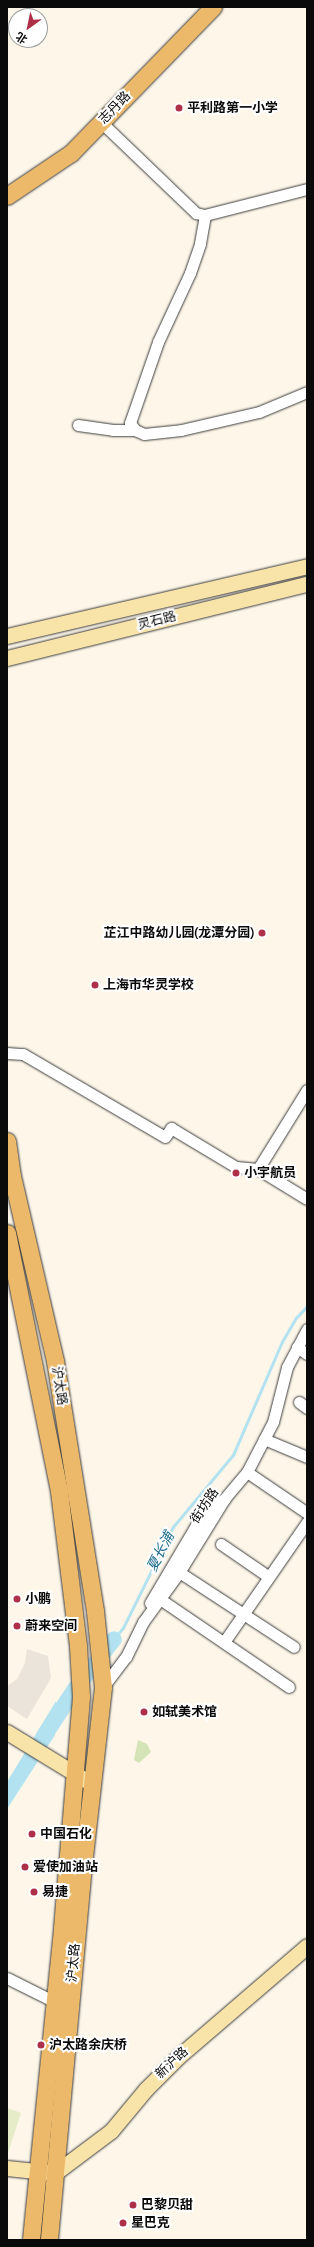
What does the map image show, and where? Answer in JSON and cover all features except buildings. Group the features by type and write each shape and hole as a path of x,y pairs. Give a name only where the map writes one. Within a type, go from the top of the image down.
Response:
{"main road":[{"name":"志丹路","path":"7,183 63,145 199,7"},
{"name":"志丹路","path":"7,196 71,153 213,7"},
{"name":"灵石路","path":"7,636 307,566"},
{"name":"灵石路","path":"7,658 307,584"},
{"name":"沪太路","path":"7,1141 12,1176 55,1361 98,1633 103,1686 92,1784 49,2240"},
{"name":"沪太路","path":"7,1233 59,1491 78,1646 81,1697 55,2002 31,2240"},
{"path":"7,1732 75,1772 92,1784"},
{"name":"新沪路","path":"56,2173 111,2131 146,2089 178,2057 307,1946"},
{"path":"7,2168 56,2173"}],"street":[{"path":"101,122 196,213 205,215 307,189"},
{"path":"135,430 130,423 135,407 158,342 190,274 200,244 205,215"},
{"path":"78,425 113,430 135,430 144,434 216,423 259,412 307,392"},
{"path":"7,1053 23,1054 165,1138 171,1128 236,1167 258,1169 307,1199"},
{"path":"258,1169 307,1090"},
{"name":"街坊路","path":"103,1686 126,1657 143,1622 179,1572 225,1498 246,1472 273,1422 286,1367 307,1329"},
{"path":"297,1347 307,1354"},
{"path":"264,1439 307,1457"},
{"path":"246,1472 307,1513"},
{"path":"143,1622 164,1577 198,1522 212,1505 225,1498"},
{"path":"224,1642 307,1522"},
{"path":"221,1544 269,1576"},
{"path":"179,1572 294,1647"},
{"path":"160,1599 289,1687"},
{"path":"7,1978 55,2002"}],"green space":[{"path":"138,1740 147,1744 151,1752 139,1763 134,1760"},
{"path":"7,2108 21,2113 8,2153 7,2152"}],"shaded area":[{"path":"27,1649 48,1656 51,1678 27,1719 7,1706 7,1686 17,1679 25,1663"}],"water":[{"path":"56,1701 55,1735 7,1809 7,1782"}],"waterway":[{"name":"夏长浦","path":"114,1639 123,1628 173,1527 233,1455 282,1342 296,1318 307,1306"},
{"name":"夏长浦","path":"44,1736 75,1689 114,1639"}],"place":[{"name":"平利路第一小学","path":"179,108"},
{"name":"芷江中路幼儿园(龙潭分园)","path":"262,933"},
{"name":"上海市华灵学校","path":"95,985"},
{"name":"小宇航员","path":"236,1173"},
{"name":"小鹏","path":"17,1599"},
{"name":"蔚来空间","path":"17,1626"},
{"name":"如轼美术馆","path":"144,1712"},
{"name":"中国石化","path":"32,1834"},
{"name":"爱使加油站","path":"25,1867"},
{"name":"易捷","path":"34,1892"},
{"name":"沪太路余庆桥","path":"41,2045"},
{"name":"巴黎贝甜","path":"133,2205"},
{"name":"星巴克","path":"123,2223"}]}
